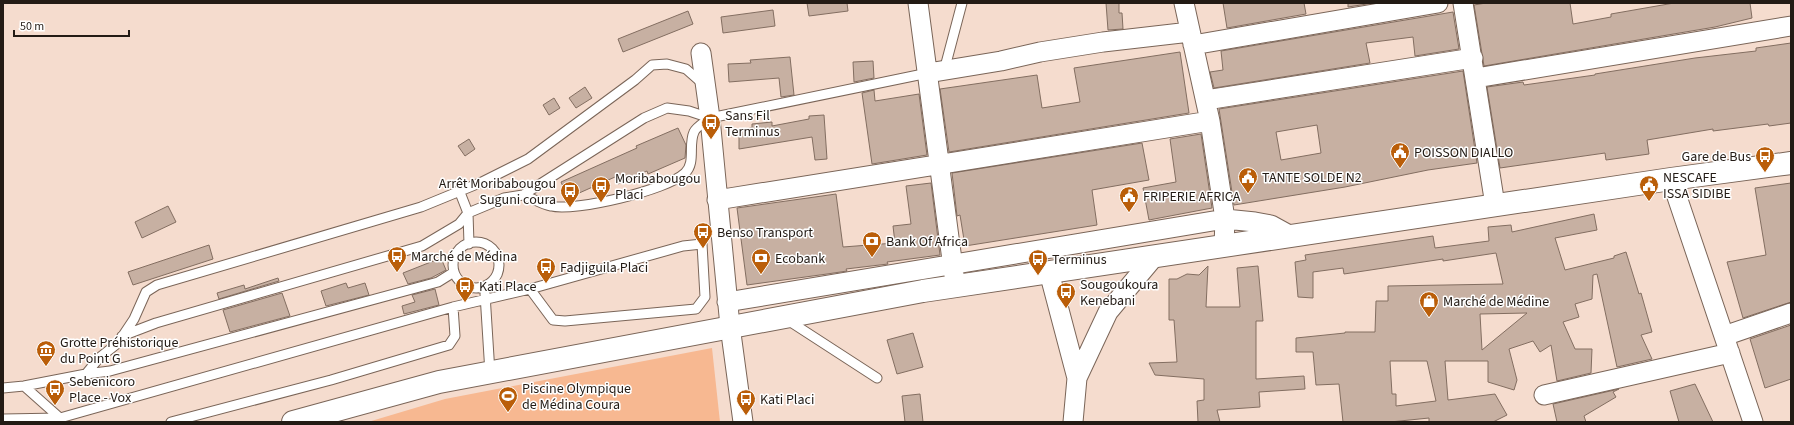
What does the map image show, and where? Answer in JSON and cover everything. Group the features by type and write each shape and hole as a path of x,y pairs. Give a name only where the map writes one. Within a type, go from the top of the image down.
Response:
{"street":[{"path":"918,3 936,72 939,165 956,286"},
{"path":"1184,3 1210,121 1225,218 1224,246"},
{"path":"936,72 1040,52 1103,42 1192,39 1438,3"},
{"path":"1463,3 1473,58 1494,205"},
{"path":"1476,78 1791,26"},
{"path":"701,53 710,118 717,200 712,244 727,302 743,422"},
{"path":"1206,100 1473,58"},
{"path":"717,200 1210,121"},
{"path":"293,422 439,382 923,290 1154,257 1671,179 1791,163"},
{"path":"1671,179 1753,422"},
{"path":"727,302 1225,218 1271,225 1290,236"},
{"path":"1073,422 1077,378 1108,312 1154,257"},
{"path":"1049,272 1077,378"},
{"path":"1544,395 1727,344 1791,313"}],"lane":[{"path":"523,194 551,206 564,207 610,202 659,187 686,173 691,164 691,142 694,131 710,118 936,72 962,3"},
{"path":"86,374 99,358 118,343 134,319 146,292 157,285 421,206 459,190 528,159 635,80 652,65 667,64 686,69 706,86"},
{"path":"122,336 156,323 422,246 459,224 468,213 504,198 523,194 644,118 667,108 689,111 710,118"},
{"path":"459,190 468,213 469,244"},
{"path":"469,244 485,244 492,248 498,258 499,271 496,278 484,287 472,288 464,285 454,272 456,255 462,248 469,244"},
{"path":"3,419 60,420 453,307 530,289 683,246 712,244 705,297 696,309 565,321 553,320 530,289"},
{"path":"3,388 24,386 110,371 438,282 454,272"},
{"path":"484,287 490,373"},
{"path":"171,422 331,380 449,345 455,336 453,307"},
{"path":"782,316 877,378"},
{"path":"24,386 60,420"}],"shaded area":[{"path":"712,348 720,422 368,422 445,399"}],"building":[{"path":"807,3 847,3 848,11 809,16"},
{"path":"1106,3 1119,3 1119,13 1122,13 1123,29 1108,30"},
{"path":"1223,3 1304,3 1306,14 1227,28"},
{"path":"1348,3 1373,3 1348,7"},
{"path":"1486,3 1570,3 1573,24 1611,17 1611,14 1674,3 1750,3 1752,18 1715,27 1484,66 1474,5"},
{"path":"773,10 775,26 723,33 721,17"},
{"path":"688,11 693,24 623,52 618,39"},
{"path":"1453,12 1459,49 1415,56 1413,37 1366,43 1370,63 1214,88 1210,72 1223,70 1221,51"},
{"path":"1791,43 1791,123 1769,126 1768,124 1713,131 1713,129 1647,140 1649,154 1606,160 1605,153 1500,168 1487,87 1523,82 1524,85 1595,75 1695,58 1756,51 1756,48"},
{"path":"1180,52 1189,113 949,152 940,89 1037,75 1042,108 1080,102 1074,68"},
{"path":"790,57 794,95 781,97 779,78 729,82 728,64 751,63 750,60"},
{"path":"873,61 874,78 854,82 853,62"},
{"path":"1463,71 1477,163 1428,170 1345,187 1234,205 1219,109","holes":["1317,125 1321,153 1281,160 1276,132"]},
{"path":"585,87 592,98 576,108 569,98"},
{"path":"874,90 875,101 919,94 927,155 872,164 862,93"},
{"path":"554,98 560,108 549,115 543,105"},
{"path":"824,115 827,159 815,160 812,137 739,149 739,130 752,128 752,124 772,122 772,126 809,119 809,116"},
{"path":"678,128 686,145 685,158 648,174 647,171 618,184 615,177 568,198 561,182 637,148 636,146"},
{"path":"1201,134 1212,208 1149,220 1143,188 1176,182 1170,139"},
{"path":"469,139 475,149 465,156 458,146"},
{"path":"1142,143 1149,180 1092,190 1097,225 965,246 960,215 957,216 952,173"},
{"path":"931,183 940,255 887,262 888,264 846,269 847,271 747,285 737,208 836,194 843,247 895,243 893,226 911,224 906,186"},
{"path":"1791,183 1791,302 1743,318 1727,262 1766,255 1755,188"},
{"path":"168,206 176,222 142,238 135,222"},
{"path":"1594,214 1597,230 1555,238 1565,270 1614,258 1614,256 1626,252 1639,294 1641,293 1652,332 1641,335 1652,359 1617,367 1597,274 1593,275 1592,299 1575,304 1579,317 1563,322 1575,349 1592,349 1591,373 1557,381 1551,345 1540,352 1533,341 1509,349 1517,380 1514,390 1488,382 1488,361 1445,361 1448,400 1495,394 1507,415 1493,422 1429,422 1429,418 1390,422 1343,422 1339,384 1316,385 1313,352 1296,352 1296,338 1345,332 1375,332 1376,301 1388,301 1388,286 1503,284 1496,253 1443,261 1443,259 1344,274 1343,268 1313,272 1313,298 1298,297 1295,262 1306,260 1305,255 1433,236 1435,248 1489,241 1488,227 1511,225 1512,232","holes":["1527,313 1482,350 1480,314","1390,361 1427,361 1436,401 1396,406 1396,394 1392,394"]},
{"path":"209,245 213,259 133,285 128,272"},
{"path":"441,258 446,270 431,278 408,284 403,273"},
{"path":"1208,266 1206,307 1240,307 1237,268 1258,266 1263,321 1256,321 1256,379 1304,376 1305,389 1259,392 1260,407 1217,410 1220,422 1198,422 1197,401 1204,400 1204,379 1155,375 1149,363 1177,362 1174,320 1169,320 1169,279 1177,279 1187,274 1199,275"},
{"path":"278,278 279,281 219,299 217,293 244,285 245,289"},
{"path":"346,283 348,288 365,283 369,295 326,306 321,291"},
{"path":"435,289 439,305 404,314 402,306 415,302 412,295"},
{"path":"282,293 290,316 230,332 223,310"},
{"path":"1791,325 1791,379 1765,388 1750,339"},
{"path":"913,333 923,367 897,374 887,340"},
{"path":"1695,384 1713,422 1679,422 1670,391"},
{"path":"1619,389 1613,392 1616,397 1584,416 1586,422 1557,422 1553,404"},
{"path":"920,394 923,422 905,422 902,396"}],"place":[{"name":"Sans Fil Terminus","path":"711,140"},
{"name":"POISSON DIALLO","path":"1400,169"},
{"name":"Gare de Bus","path":"1765,173"},
{"name":"TANTE SOLDE N2","path":"1248,194"},
{"name":"NESCAFE ISSA SIDIBE","path":"1649,202"},
{"name":"Moribabougou Placi","path":"601,203"},
{"name":"Arrêt Moribabougou Suguni coura","path":"570,208"},
{"name":"FRIPERIE AFRICA","path":"1129,213"},
{"name":"Benso Transport","path":"703,249"},
{"name":"Bank Of Africa","path":"872,258"},
{"name":"Marché de Médina","path":"397,273"},
{"name":"Ecobank","path":"761,275"},
{"name":"Terminus","path":"1038,276"},
{"name":"Fadjiguila Placi","path":"546,284"},
{"name":"Kati Place","path":"465,303"},
{"name":"Sougoukoura Kenebani","path":"1066,309"},
{"name":"Marché de Médine","path":"1429,318"},
{"name":"Grotte Préhistorique du Point G","path":"46,367"},
{"name":"Sebenicoro Place - Vox","path":"55,406"},
{"name":"Piscine Olympique de Médina Coura","path":"508,413"},
{"name":"Kati Placi","path":"746,416"}]}
